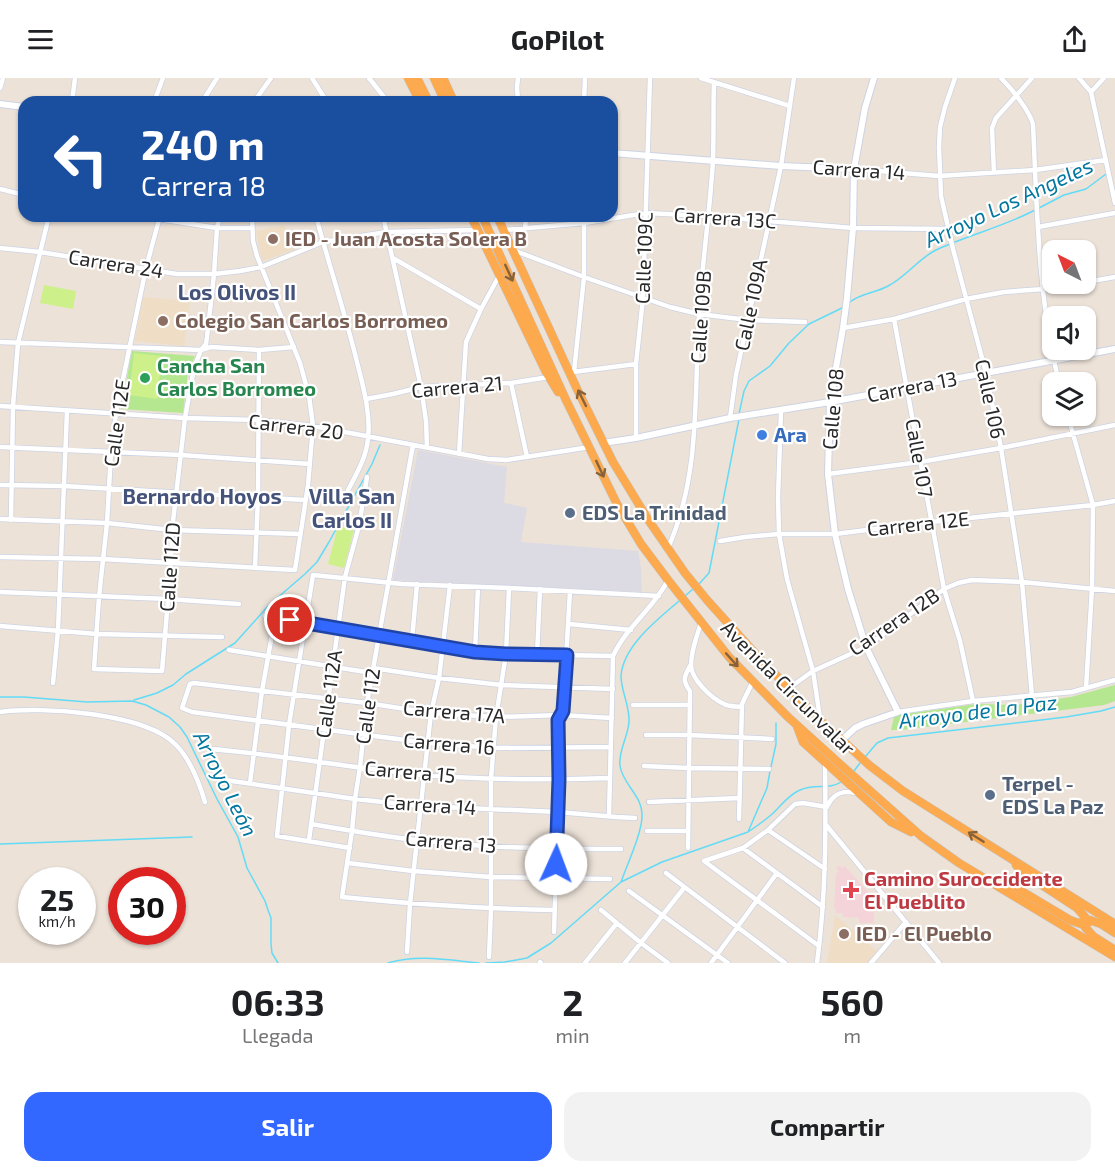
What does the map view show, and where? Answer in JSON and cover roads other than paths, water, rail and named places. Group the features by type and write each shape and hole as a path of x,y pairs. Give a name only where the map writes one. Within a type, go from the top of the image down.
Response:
{"highway":[{"path":"408,78 417,96"},
{"path":"417,78 426,96"},
{"path":"434,78 442,96"},
{"path":"443,78 451,96"},
{"path":"474,222 549,377 561,397 566,400"},
{"name":"Avenida Circunvalar","path":"485,222 566,400 617,504 668,580 729,657 838,769 921,836 959,863 1115,957"},
{"name":"Avenida Circunvalar","path":"500,222 572,372 612,462 649,521 706,600 820,720 869,765 903,791 1115,924"},
{"path":"796,724 802,742 825,763 838,769"},
{"path":"853,782 862,796 891,822 921,836"},
{"path":"993,883 1013,886 1070,920 1081,924 1085,917 1077,908 1022,872 1009,858"},
{"path":"1115,933 1090,920 1086,927 1093,936 1115,950"}],"street":[{"path":"0,88 3,78"},
{"path":"73,96 75,78"},
{"path":"156,96 163,78"},
{"path":"206,96 217,78"},
{"path":"258,96 271,78"},
{"path":"312,78 323,96"},
{"path":"369,78 382,96"},
{"path":"518,78 518,96"},
{"path":"584,96 585,78"},
{"name":"Calle 109C","path":"636,438 636,364 644,298 650,78"},
{"path":"701,78 790,106"},
{"name":"Calle 108","path":"874,78 854,169 847,298 830,402 828,474 835,534 848,589 866,646 898,712"},
{"name":"Calle 106","path":"955,78 940,127 941,196 986,373 1001,448 1022,582 1032,696"},
{"path":"1001,78 1012,89 1033,124 1036,203 1042,268"},
{"path":"994,173 992,128 996,118 1032,78"},
{"path":"1079,78 1091,92 1108,169 1112,177 1115,203"},
{"path":"1091,92 1104,78"},
{"name":"Calle 109A","path":"732,418 736,375 781,166 793,79"},
{"name":"Calle 109B","path":"668,548 676,531 687,488 695,425 699,314 712,160 714,82"},
{"path":"0,104 18,106"},
{"name":"Carrera 14","path":"618,154 939,176 1035,170 1106,160"},
{"path":"0,189 18,194"},
{"name":"Carrera 13C","path":"618,218 646,213 769,220 852,228 948,229"},
{"path":"1038,227 1115,213"},
{"path":"11,520 13,406 18,342 48,222"},
{"name":"Calle 112E","path":"158,222 146,268 116,413 94,669 162,671"},
{"path":"182,222 217,228 252,228"},
{"name":"Calle 112D","path":"162,671 172,530 181,455 192,376 207,338 218,222"},
{"path":"0,557 102,559 295,570 313,426 309,396 300,363 261,267 253,241 252,222"},
{"path":"318,222 349,329 366,399 369,437 362,464 348,490"},
{"path":"384,222 421,387 427,447"},
{"path":"525,229 526,222"},
{"name":"Carrera 13C","path":"504,230 590,222"},
{"path":"584,223 584,277 572,372 636,364"},
{"name":"Carrera 24","path":"0,248 40,252 177,274 214,274 261,267 323,242 387,232 478,230"},
{"path":"513,250 644,298 699,314 748,321 805,322"},
{"path":"393,258 481,309"},
{"path":"459,454 466,342 499,276"},
{"path":"1096,280 1115,277"},
{"path":"843,328 894,319 966,299 1004,292 1042,289"},
{"path":"1045,294 1057,372"},
{"name":"Calle 107","path":"894,319 944,589 960,641 974,701"},
{"path":"0,342 201,350 211,347 259,350 294,347"},
{"name":"Carrera 13","path":"603,443 1115,349"},
{"path":"255,567 259,350"},
{"name":"Carrera 21","path":"366,399 421,387 511,383 549,377"},
{"path":"511,383 527,457"},
{"name":"Carrera 20","path":"0,406 186,418 258,420 313,426 488,459 507,460 590,447"},
{"path":"53,683 58,630 67,411"},
{"path":"781,411 779,534 787,579 813,671 820,720"},
{"path":"828,474 921,462 1115,425"},
{"path":"1070,426 1093,505 1092,588 1086,688"},
{"name":"Calle 112","path":"410,904 342,897 367,703 413,445"},
{"path":"0,447 181,455 310,464"},
{"name":"Calle 112A","path":"309,840 345,578 359,525 367,477"},
{"path":"0,485 64,486 305,500"},
{"name":"Carrera 12E","path":"720,541 779,534 835,534 1115,501"},
{"path":"0,519 107,523 172,530 300,534"},
{"path":"350,848 277,836 293,695 313,575 388,583 570,591 660,594 674,588"},
{"path":"609,816 613,656 621,641 660,594 668,580"},
{"name":"Carrera 12B","path":"789,688 813,671 866,646 944,589 958,583 972,580 1022,582 1115,591"},
{"path":"412,640 417,584"},
{"path":"407,952 416,840 431,712 439,678 450,585"},
{"path":"475,652 478,587"},
{"path":"489,957 492,909 491,779 496,717 506,654 509,588"},
{"path":"537,655 540,589"},
{"path":"554,932 559,779 558,720 561,715 565,687 570,591"},
{"path":"0,592 239,604"},
{"path":"265,616 475,652 613,656"},
{"path":"250,783 274,618"},
{"path":"688,848 690,691 684,679 691,664 694,643 701,623"},
{"path":"569,624 631,630"},
{"path":"0,626 97,634 222,637"},
{"path":"229,650 333,666 502,685 613,689"},
{"path":"691,664 694,675 702,688 725,705 742,707"},
{"path":"842,740 863,724 898,712 974,701 1072,692 1115,680"},
{"path":"739,819 742,707 753,681"},
{"name":"Carrera 17A","path":"182,708 190,684 194,683 431,712 496,717 561,715 612,718"},
{"path":"690,691 702,688"},
{"path":"633,705 690,705"},
{"name":"Carrera 16","path":"182,708 192,712 428,744 494,748 611,747"},
{"path":"0,712 43,711 91,715 122,719 150,728 177,746 189,762 197,778 204,802"},
{"path":"646,735 772,739"},
{"name":"Carrera 15","path":"211,749 424,775 491,779 610,777"},
{"path":"817,963 825,869 825,763"},
{"path":"644,766 769,769"},
{"name":"Carrera 14","path":"225,780 420,806 636,818"},
{"path":"826,807 837,794 846,791 862,796"},
{"path":"648,802 739,798"},
{"path":"819,946 704,861 743,848 768,830 795,804 826,807"},
{"name":"Carrera 13","path":"311,824 416,840 557,849 621,849"},
{"path":"826,826 939,963"},
{"path":"768,830 825,869"},
{"path":"647,831 688,831"},
{"path":"743,848 823,907"},
{"path":"348,863 492,877 610,879"},
{"path":"666,873 785,963"},
{"path":"711,963 777,873"},
{"path":"626,963 684,888"},
{"path":"629,891 728,963"},
{"path":"410,904 554,910"},
{"path":"601,910 667,963"},
{"path":"871,963 906,922"},
{"path":"585,963 617,923"}],"waterway":[{"name":"Arroyo Los Angeles","path":"1039,208 1064,195 1086,189 1106,174"},
{"name":"Arroyo Los Angeles","path":"850,302 901,278 923,258 936,250 1035,210"},
{"name":"Arroyo Los Angeles","path":"739,414 744,391 749,381 770,366 809,324 844,307"},
{"name":"Arroyo Los Angeles","path":"699,584 709,573 739,419"},
{"path":"134,700 173,685 186,674 235,643 269,605 317,562 372,464 380,445"},
{"name":"Arroyo Los Angeles","path":"685,596 693,589"},
{"name":"Arroyo Los Angeles","path":"621,882 637,840 642,816 639,802 620,766 620,755 629,722 621,682 623,665 643,634 679,601"},
{"name":"Arroyo León","path":"0,697 87,702 132,701 146,705 169,717 180,727 238,837 247,868 265,901 271,918 272,953 278,963"},
{"name":"Arroyo de La Paz","path":"865,757 877,743 888,738 1066,717 1115,707"},
{"path":"771,767 776,744 776,723"},
{"name":"Arroyo de La Paz","path":"854,771 860,763"},
{"path":"748,832 767,788 770,771"},
{"name":"Arroyo Los Angeles","path":"486,963 527,958 551,943 621,882 662,862 748,832 800,790 831,786 841,782"},
{"path":"0,844 192,837"},
{"name":"Arroyo Los Angeles","path":"388,963 422,958 479,963"}],"place":[{"name":"IED - Juan Acosta Solera B","path":"273,239"},
{"name":"Colegio San Carlos Borromeo","path":"163,321"},
{"name":"Cancha San Carlos Borromeo","path":"145,378"},
{"name":"Ara","path":"762,435"},
{"name":"EDS La Trinidad","path":"570,513"},
{"name":"Terpel - EDS La Paz","path":"990,795"},
{"name":"Camino Suroccidente El Pueblito","path":"851,890"},
{"name":"IED - El Pueblo","path":"844,934"}],"district":[{"name":"Los Olivos II","path":"237,293"},
{"name":"Bernardo Hoyos","path":"202,497"},
{"name":"Villa San Carlos II","path":"352,509"}]}
